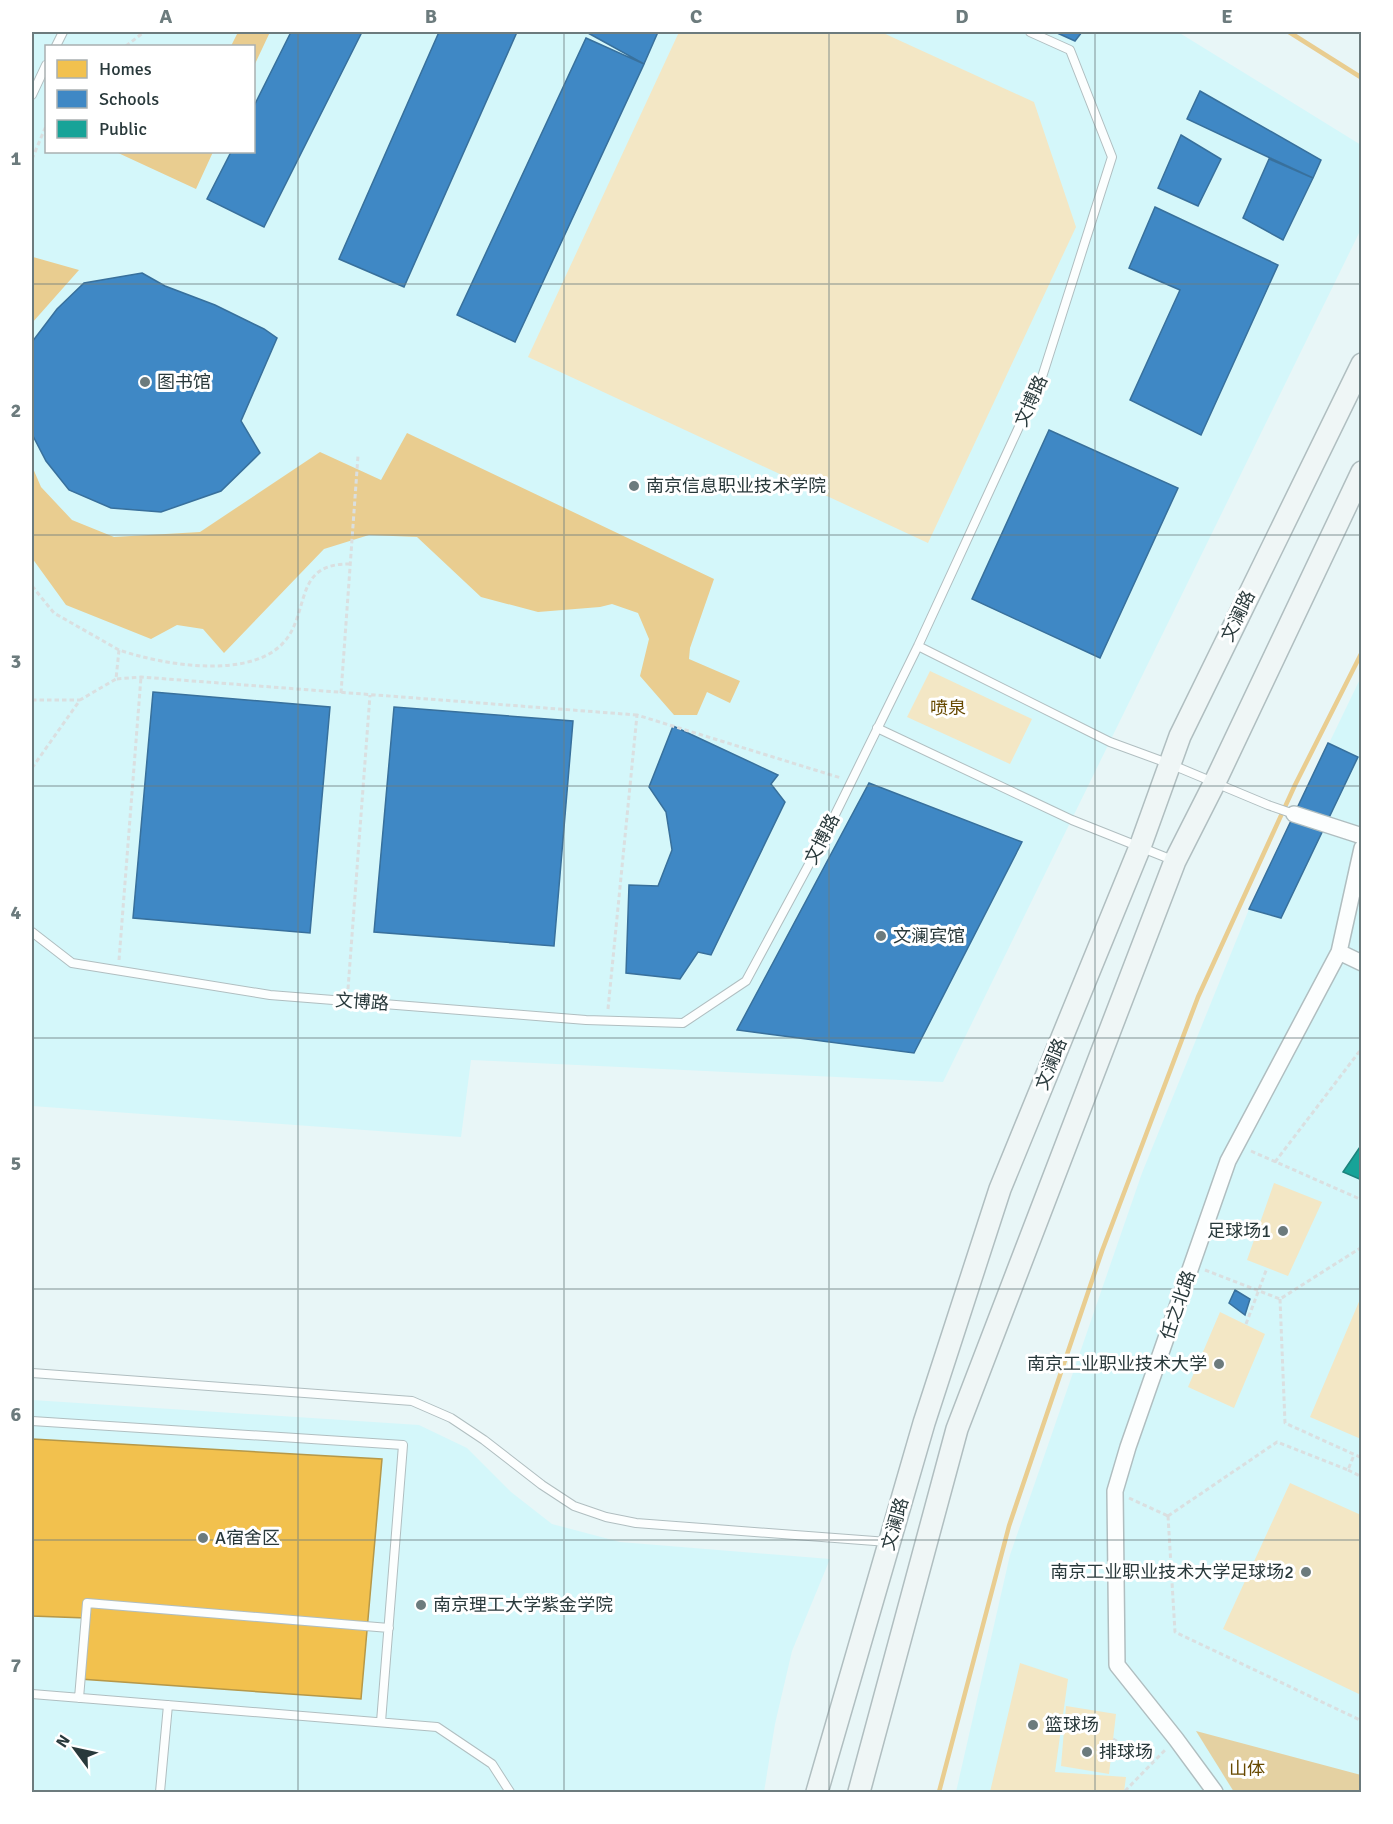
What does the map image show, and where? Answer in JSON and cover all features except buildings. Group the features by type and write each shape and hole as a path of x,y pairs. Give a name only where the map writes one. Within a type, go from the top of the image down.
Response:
{"main road":[{"name":"文澜路","path":"817,1792 924,1424 1000,1189 1140,847 1180,736 1362,364"},
{"name":"文澜路","path":"859,1792 957,1429 1175,861 1215,782 1362,472"}],"street":[{"path":"1294,814 1362,836"},
{"name":"任之北路","path":"1215,1792 1117,1665 1114,1491 1228,1161 1340,952 1362,848"},
{"path":"1340,952 1362,963"}],"lane":[{"name":"文博路","path":"32,932 72,963 270,995 607,1020 683,1023 746,981 827,831 878,728 1042,377 1112,157 1070,50 1030,32"},
{"path":"32,94 45,68"},
{"path":"918,646 1110,742 1294,814"},
{"path":"878,728 1072,820 1175,861"},
{"path":"32,1373 412,1401 451,1418 574,1506 606,1517 636,1523 890,1542"},
{"path":"32,1421 403,1445 381,1722"},
{"path":"79,1698 87,1603 389,1628"},
{"path":"32,1694 437,1727 492,1764 510,1792"},
{"path":"160,1792 168,1705"}],"path":[{"path":"127,45 144,32"},
{"path":"32,159 45,128"},
{"path":"341,693 358,456"},
{"path":"32,586 54,613 119,650 168,663 231,665 253,662 268,654 288,637 306,588 317,574 334,564 350,564"},
{"path":"116,679 119,650"},
{"path":"118,970 141,678"},
{"path":"32,768 80,700 116,679 141,678 637,715 851,781"},
{"path":"348,1001 370,695"},
{"path":"32,700 80,700"},
{"path":"607,1020 637,715"},
{"path":"1275,1162 1362,1048"},
{"path":"1236,1144 1362,1200"},
{"path":"1280,1299 1362,1248"},
{"path":"1192,1265 1280,1299"},
{"path":"1246,1324 1268,1268"},
{"path":"1280,1299 1285,1423 1362,1458"},
{"path":"1248,1305 1253,1306"},
{"path":"1168,1516 1277,1442 1362,1477"},
{"path":"1348,1470 1353,1455"},
{"path":"1114,1491 1168,1516"},
{"path":"1168,1516 1175,1632 1362,1721"},
{"path":"1113,1739 1154,1762"},
{"path":"1125,1791 1176,1739"}],"shaded area":[{"name":"南京信息职业技术学院","path":"32,32 1178,32 1361,145 1361,229 943,1082 471,1060 461,1137 32,1106"},
{"path":"238,32 270,32 255,64 255,45 232,45"},
{"path":"118,153 213,153 196,189"},
{"path":"32,258 79,270 32,323"},
{"path":"407,433 714,579 690,648 689,659 740,681 730,703 707,692 697,715 674,715 640,676 649,639 638,613 612,604 538,612 481,597 417,537 369,535 324,549 224,653 203,629 177,625 151,639 66,605 32,558 32,466 41,487 72,520 114,537 200,532 320,452 381,480"},
{"name":"南京工业职业技术大学","path":"1361,677 1361,1792 956,1792 1010,1555 1142,1173 1249,909"},
{"name":"南京理工大学紫金学院","path":"32,1400 419,1425 467,1448 511,1492 552,1524 620,1542 830,1559 792,1651 775,1724 764,1792 32,1792"}],"green space":[{"path":"679,32 881,32 1034,102 1076,227 928,543 528,357"},
{"name":"喷泉","path":"930,671 1032,719 1010,764 907,717"},
{"name":"足球场1","path":"1274,1183 1322,1202 1288,1276 1247,1260"},
{"path":"1361,1297 1361,1439 1310,1417"},
{"path":"1220,1312 1265,1334 1234,1408 1188,1387"},
{"name":"南京工业职业技术大学足球场2","path":"1290,1483 1361,1515 1361,1695 1223,1629"},
{"name":"篮球场","path":"1020,1663 1068,1679 1055,1772 1126,1777 1124,1792 990,1792"},
{"name":"排球场","path":"1066,1706 1116,1714 1109,1774 1061,1766"},
{"name":"山体","path":"1196,1731 1361,1775 1361,1792 1234,1792"}],"waterway":[{"path":"1289,32 1362,78"},
{"path":"939,1792 1009,1526 1102,1251 1198,997 1295,785 1362,652"}],"place":[{"name":"图书馆","path":"145,382"},
{"name":"南京信息职业技术学院","path":"634,486"},
{"name":"文澜宾馆","path":"881,936"},
{"name":"足球场1","path":"1283,1231"},
{"name":"南京工业职业技术大学","path":"1219,1364"},
{"name":"A宿舍区","path":"203,1538"},
{"name":"南京工业职业技术大学足球场2","path":"1306,1572"},
{"name":"南京理工大学紫金学院","path":"421,1605"},
{"name":"篮球场","path":"1033,1725"},
{"name":"排球场","path":"1087,1752"}]}
